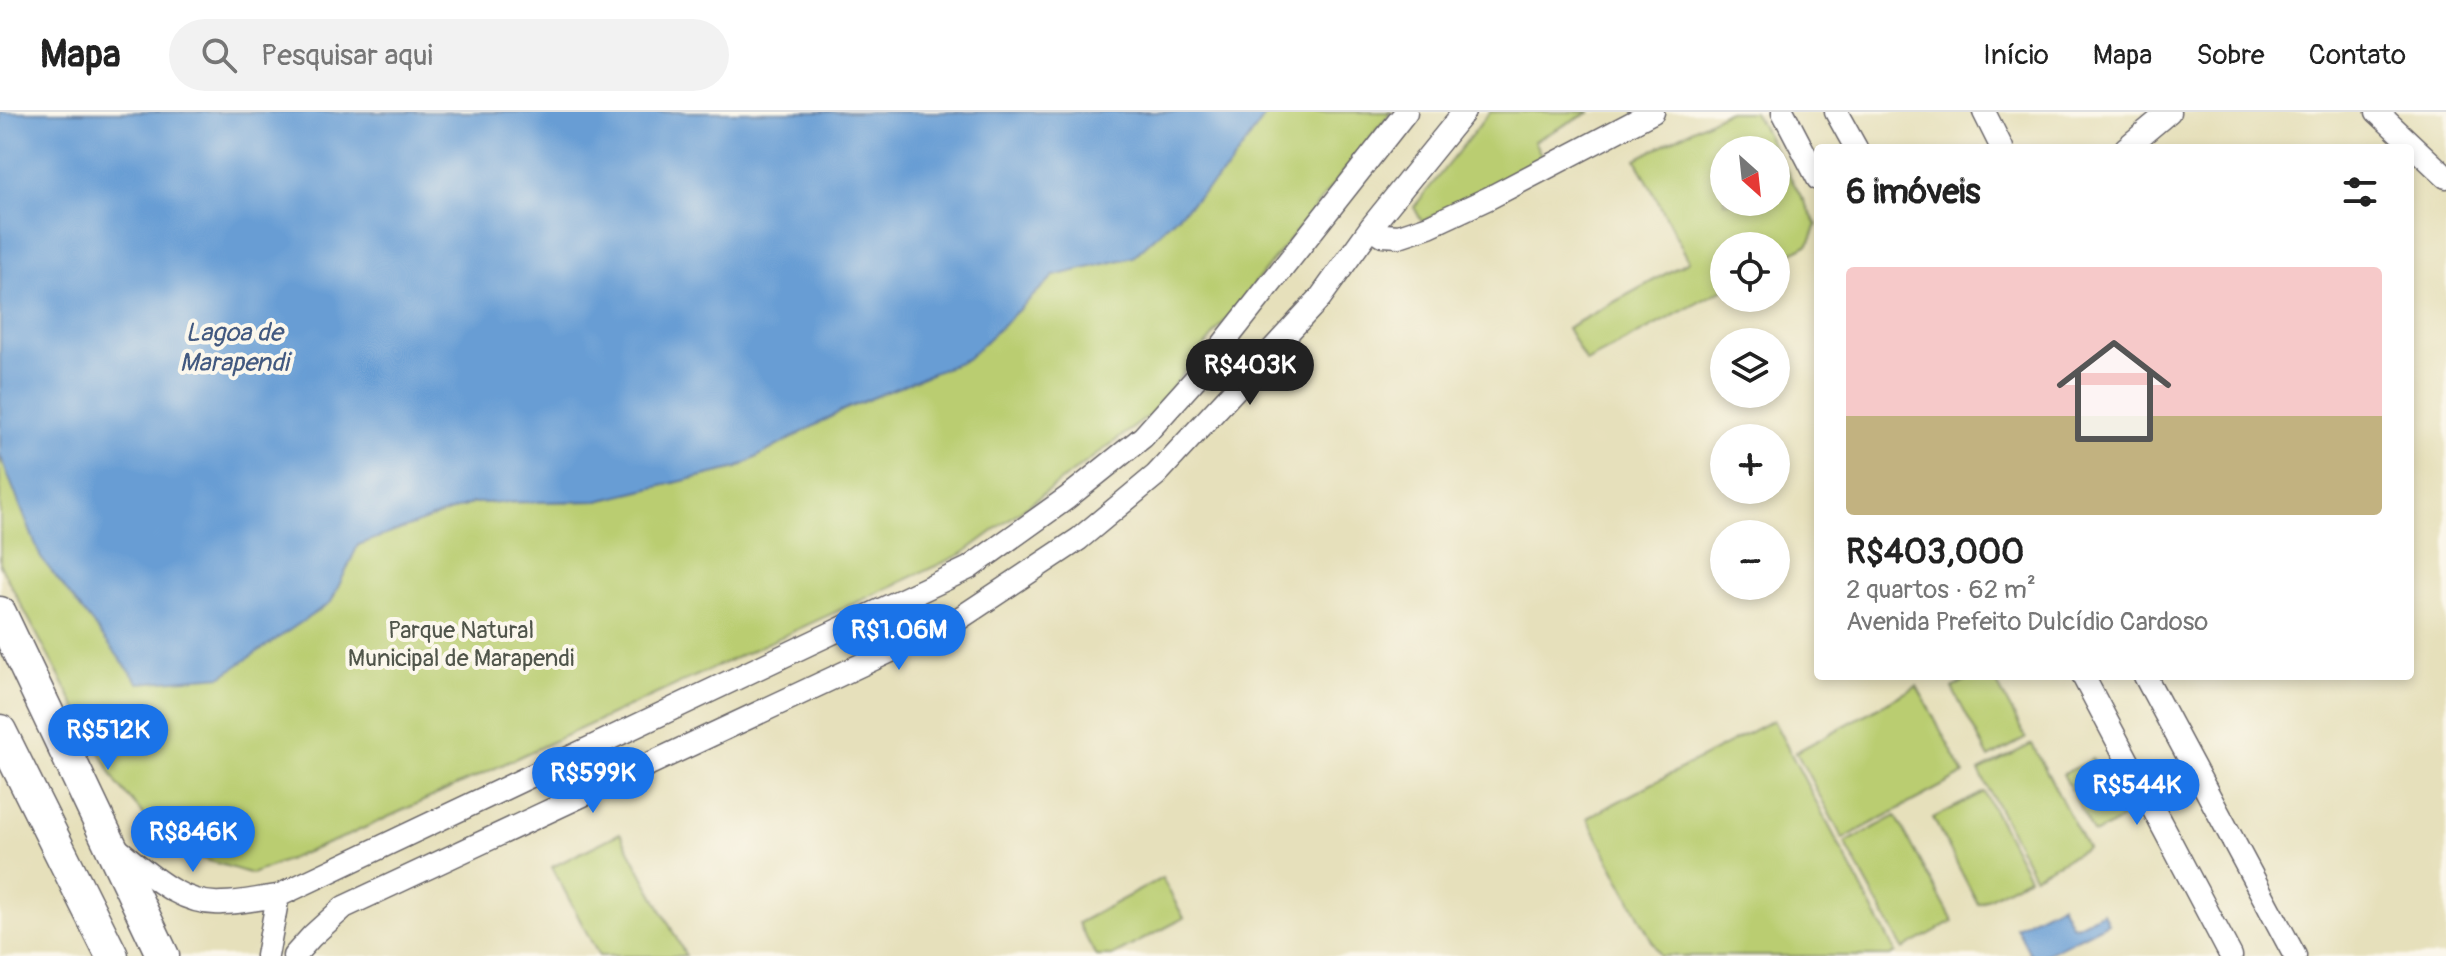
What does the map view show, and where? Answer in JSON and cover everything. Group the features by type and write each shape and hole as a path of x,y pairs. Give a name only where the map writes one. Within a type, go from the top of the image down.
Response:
{"main road":[{"path":"0,613 163,956"},
{"path":"0,731 112,956"}],"street":[{"path":"111,844 171,889 193,899 220,904 278,896 969,568 1067,498 1143,437 1197,377 1406,112"},
{"path":"294,956 344,907 957,620 1079,539 1156,475 1320,298 1371,227 1464,112"},
{"path":"1371,227 1383,235 1399,236 1429,226 1653,112"},
{"path":"1783,112 1814,171"},
{"path":"1836,112 1854,144"},
{"path":"1984,112 2000,144"},
{"path":"2131,144 2169,112"},
{"path":"2377,112 2411,144"},
{"path":"2414,147 2446,177"},
{"path":"2085,680 2231,956"},
{"path":"2148,680 2205,762 2295,956"},
{"path":"267,956 278,896"}],"green space":[{"name":"Parque Natural Municipal de Marapendi","path":"1268,112 1391,112 1149,416 962,554 349,835 252,874 174,850 117,784 0,565 0,455 41,558 331,602 358,545 473,503 598,501 737,468 843,410 967,359 1054,276 1133,257 1226,171"},
{"path":"1490,112 1590,112 1534,141 1543,158 1422,222 1414,207"},
{"path":"1726,112 1754,112 1767,136 1710,136 1710,216 1790,216 1790,176 1814,220 1814,232 1809,244 1790,254 1790,232 1710,232 1710,296 1586,362 1567,328 1689,261 1636,159"},
{"path":"1967,680 1995,680 2026,738 1989,758 1952,688"},
{"path":"1917,686 1964,774 1843,839 1796,752"},
{"path":"1773,720 1896,953 1890,956 1660,956 1587,818"},
{"path":"2032,744 2087,848 2034,876 1979,771"},
{"path":"2093,759 2124,818 2094,834 2063,774"},
{"path":"1984,792 2029,877 1978,904 1933,818"},
{"path":"1896,816 1953,921 1903,949 1845,843"},
{"path":"620,833 686,956 599,956 552,867"},
{"path":"1162,878 1184,918 1112,956 1096,956 1078,923"}],"water":[{"name":"Lagoa de Marapendi","path":"0,112 1268,112 1226,171 1133,257 1054,276 967,359 843,410 737,468 598,501 473,503 358,545 331,602 222,676 139,683 41,558 0,455"},
{"path":"2061,904 2071,925 2076,926 2103,912 2108,923 2043,956 2031,956 2016,927"}]}
